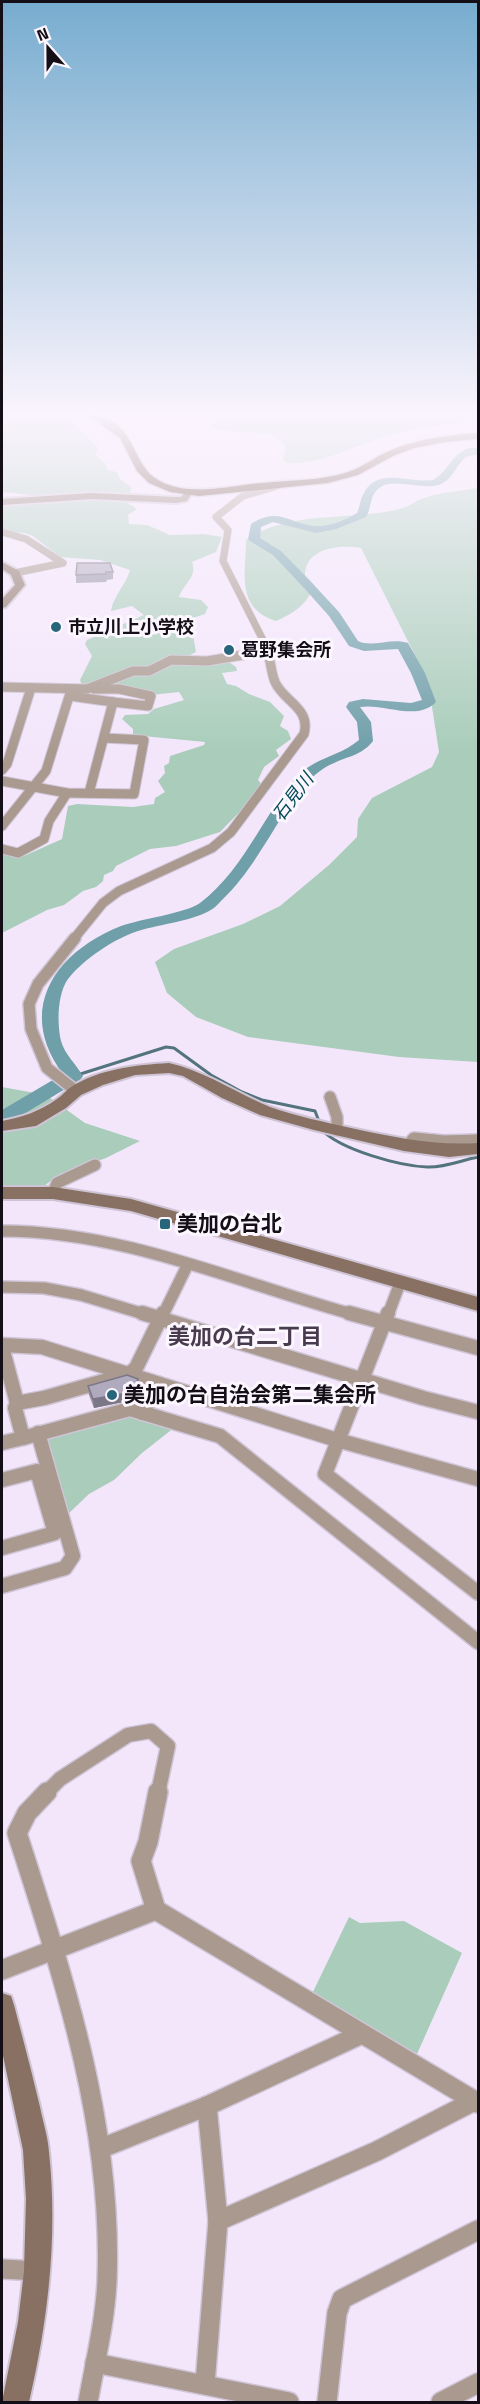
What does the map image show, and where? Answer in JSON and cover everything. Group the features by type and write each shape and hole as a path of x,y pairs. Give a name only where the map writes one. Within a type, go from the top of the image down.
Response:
{"main road":[{"path":"2,565 15,573 20,582 19,588 2,605"},
{"path":"2,1126 30,1122 61,1104 76,1091 117,1075 145,1069 169,1068 187,1071 227,1094 266,1111 326,1128 404,1145 449,1151 478,1149"},
{"path":"2,1192 53,1193 131,1205 478,1304"},
{"path":"2,2005 36,2150 39,2199 38,2271 32,2322 15,2403"}],"street":[{"path":"76,1091 47,1068 31,1029 29,1004 38,984 103,903 119,891 212,848 231,832 304,734 306,727 302,711 282,693 275,682 268,651 223,561 228,530 226,528"},
{"path":"2,532 11,533 36,544 63,563 15,573"},
{"path":"70,693 134,671 149,671 171,660 207,661 268,651"},
{"path":"2,687 32,688 148,706 151,696 119,689 87,688"},
{"path":"2,770 7,764 32,688"},
{"path":"2,826 46,771 70,693"},
{"path":"89,793 113,702"},
{"path":"2,781 67,793 134,794 144,740 104,738"},
{"path":"2,849 18,853 44,839 50,821 67,793"},
{"path":"326,1128 337,1118 330,1097"},
{"path":"449,1151 439,1145 412,1140 414,1138 444,1141 478,1140"},
{"path":"53,1193 54,1187 64,1178 95,1165"},
{"path":"2,1231 36,1231 88,1237 478,1348"},
{"path":"17,1403 44,1398 129,1374 136,1368 187,1266"},
{"path":"399,1283 336,1440 325,1474 478,1593"},
{"path":"2,1287 61,1291 160,1318 361,1380 478,1412"},
{"path":"23,1438 15,1408 17,1403 2,1346 42,1347 336,1440 478,1479"},
{"path":"142,1413 159,1384"},
{"path":"2,1443 129,1409 220,1436 478,1642"},
{"path":"2,1586 65,1568 73,1556 38,1434"},
{"path":"2,1480 37,1471 55,1533 2,1548"},
{"path":"87,2403 107,2282 105,2176 102,2148 94,2104 55,1949 17,1833 27,1813 60,1779 128,1735 151,1731 168,1746 148,1842 141,1861 156,1910 476,2102"},
{"path":"2,1970 156,1910"},
{"path":"102,2148 207,2106 362,2034"},
{"path":"218,2221 377,2151 476,2102"},
{"path":"205,2384 218,2221 207,2106"},
{"path":"327,2403 337,2313 342,2299 478,2230"},
{"path":"2,2269 38,2271"},
{"path":"95,2363 289,2403"},
{"path":"441,2403 478,2383"}],"green space":[{"path":"2,528 154,528 170,535 204,534 222,537 216,552 192,562 192,576 179,597 201,600 208,607 205,614 190,619 183,625 193,635 196,652 186,657 226,660 236,667 237,671 222,673 227,684 270,702 284,716 280,726 288,731 291,739 276,750 279,756 264,767 258,780 262,785 256,795 220,832 176,846 150,849 116,866 113,871 104,875 103,881 96,887 83,891 64,905 47,910 2,933 2,853 24,856 62,839 68,806 77,804 133,807 154,804 155,798 165,792 158,781 165,773 164,766 169,763 170,756 204,745 205,742 133,735 133,729 122,719 125,715 148,714 154,709 184,700 179,692 151,695 82,685 80,680 92,656 85,644 87,640 144,615 132,606 111,611 114,600 130,570 100,560 60,557 33,536 25,533 2,532"},
{"path":"478,528 478,1062 399,1057 248,1037 196,1017 167,993 155,962 174,949 243,924 280,906 329,865 357,837 358,819 372,798 432,767 439,752 428,681 361,548 334,548 325,550 311,559 305,575 314,585 308,598 289,615 276,621 254,608 248,598 246,588 246,540 263,530"},
{"path":"2,1087 46,1095 85,1123 140,1141 106,1158 60,1174 44,1186 2,1186"},
{"path":"129,1412 175,1427 142,1453 114,1480 89,1494 67,1515 44,1439"},
{"path":"349,1917 360,1923 404,1921 462,1953 417,2054 312,1994"}],"building":[{"path":"77,563 110,563 113,572 76,575"},
{"path":"127,1375 138,1379 133,1392 93,1399 88,1386"}],"waterway":[{"name":"石見川","path":"2,1118 74,1076 58,1055 52,1040 51,1004 59,979 81,957 109,938 128,929 204,908 229,884 257,847 297,785 316,767 330,759 354,751 366,741 364,722 353,707 354,705 373,702 411,707 429,702 418,673 403,646 392,643 369,647 353,644 334,614 309,586 277,553 254,539 255,528"},
{"name":"石見川","path":"308,528 316,530 327,528"},
{"path":"74,1076 166,1047 174,1048 211,1075 242,1092 262,1100 315,1111 320,1124"},
{"path":"322,1130 356,1150 402,1164 433,1167 478,1157"}],"place":[{"name":"市立川上小学校","path":"56,627"},
{"name":"葛野集会所","path":"229,650"},
{"name":"美加の台北","path":"165,1224"},
{"name":"美加の台自治会第二集会所","path":"112,1395"}],"district":[{"name":"美加の台二丁目","path":"245,1336"}]}
